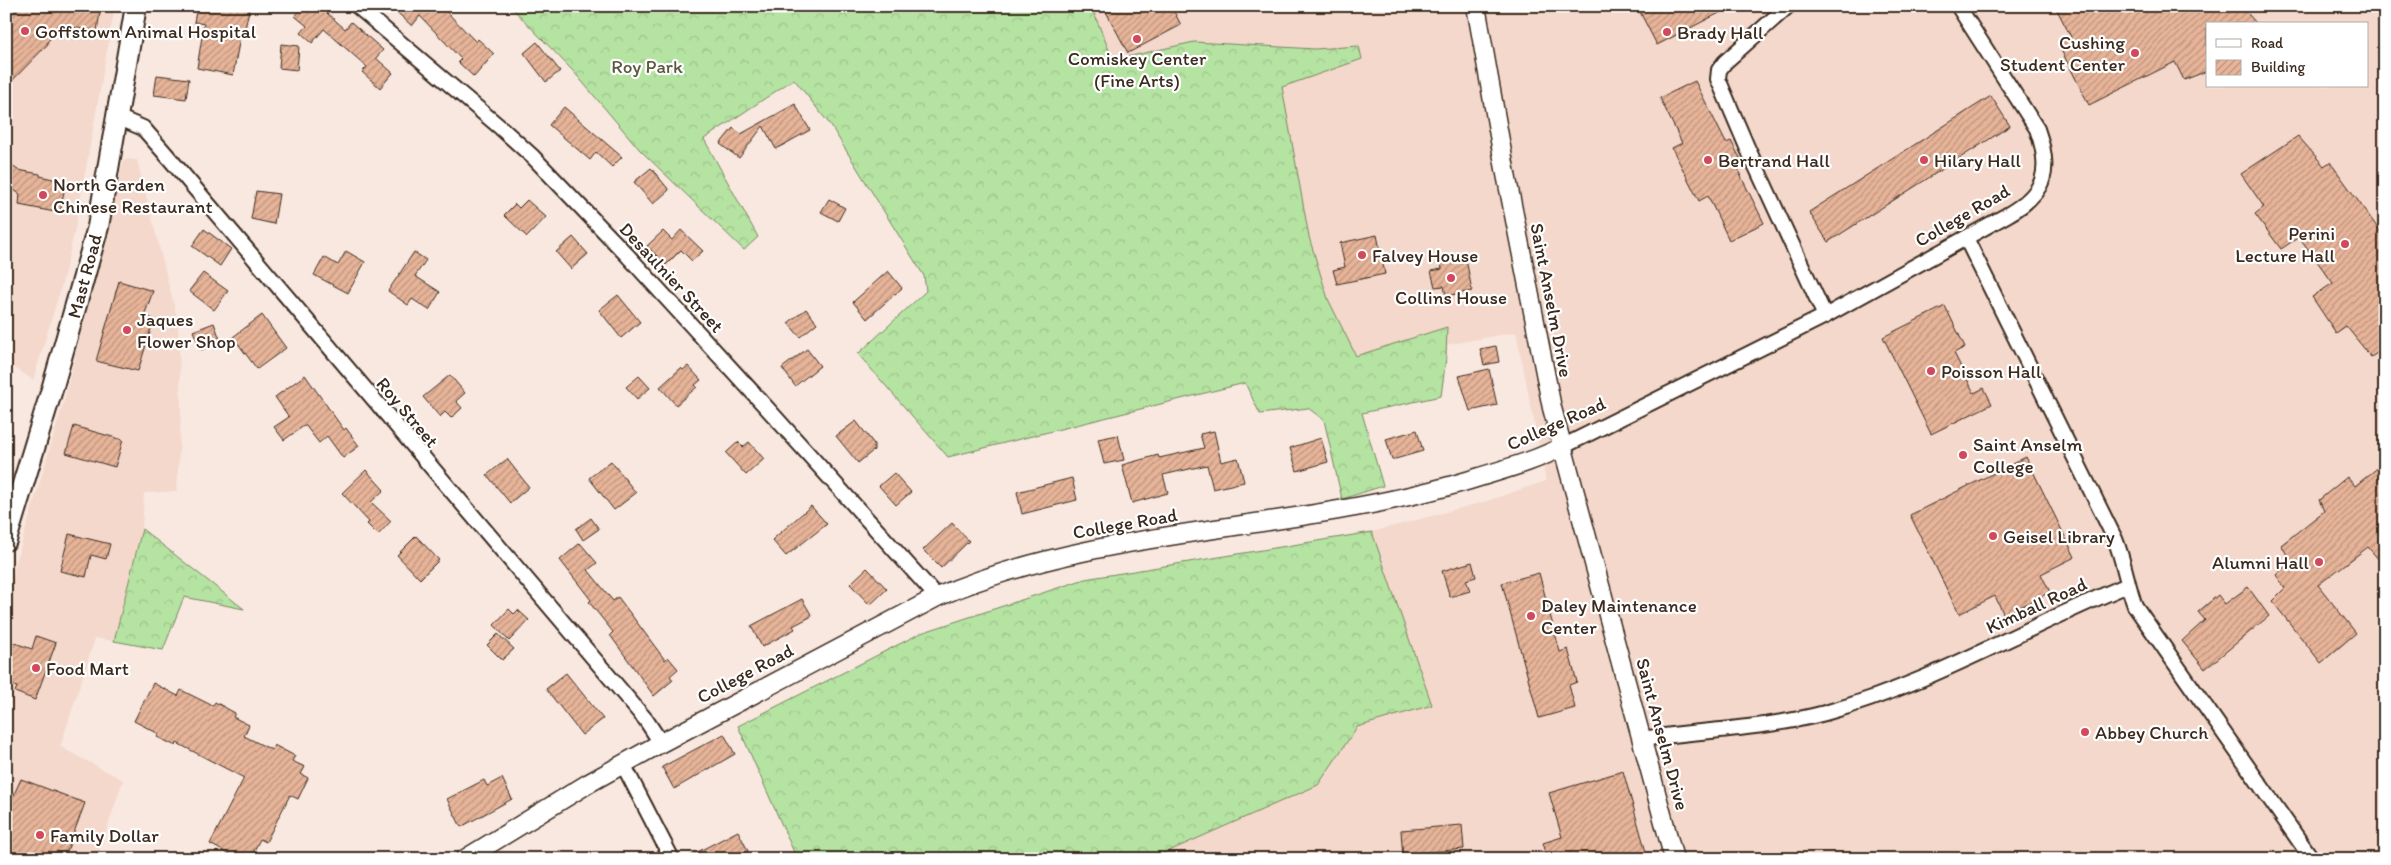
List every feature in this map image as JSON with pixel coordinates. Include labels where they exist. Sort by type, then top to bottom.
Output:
[{"type":"main road","name":"Mast Road","points":[[6,540],[98,227],[134,8]]},
{"type":"street","name":"Desaulnier Street","points":[[357,6],[502,128],[533,157],[627,254],[937,597]]},
{"type":"street","name":"Saint Anselm Drive","points":[[1476,6],[1505,169],[1552,408],[1674,859]]},
{"type":"street","points":[[1788,6],[1725,62],[1719,70],[1718,79],[1747,147],[1825,316]]},
{"type":"street","name":"College Road","points":[[465,859],[661,743],[937,597],[1000,572],[1071,554],[1148,540],[1355,508],[1418,495],[1541,458],[1825,316],[2024,205],[2037,194],[2044,179],[2046,164],[2044,149],[2037,129],[1958,6]]},
{"type":"street","name":"Roy Street","points":[[117,117],[143,128],[164,152],[646,720],[661,743]]},
{"type":"street","points":[[1966,238],[2115,539],[2126,569],[2128,585],[2135,606],[2196,690],[2312,859]]},
{"type":"street","name":"Kimball Road","points":[[1642,739],[1771,725],[1838,709],[1927,676],[2128,585]]},
{"type":"street","points":[[624,764],[672,859]]},
{"type":"shaded area","points":[[6,6],[115,6],[75,229],[62,284],[33,380],[6,362]]},
{"type":"shaded area","name":"Saint Anselm College","points":[[1065,6],[2385,6],[2385,859],[1113,859],[1062,608],[1372,532],[1487,501],[1546,481],[1516,332],[1254,380]]},
{"type":"shaded area","points":[[124,159],[137,160],[178,321],[181,410],[177,491],[144,493],[142,529],[114,641],[95,638],[60,747],[123,780],[99,853],[113,859],[6,859],[6,596],[64,401]]},
{"type":"green space","name":"Roy Park","points":[[510,6],[1091,6],[1113,60],[1194,42],[1315,49],[1359,46],[1362,59],[1282,87],[1309,237],[1328,299],[1356,356],[1447,327],[1446,358],[1441,396],[1362,413],[1383,486],[1342,499],[1324,420],[1308,408],[1260,414],[1245,383],[948,457],[858,354],[926,291],[924,276],[831,126],[794,79],[704,139],[758,237],[744,250],[640,150],[574,72]]},
{"type":"green space","points":[[142,529],[244,609],[184,597],[163,650],[114,641]]},
{"type":"green space","points":[[1372,532],[1432,705],[1357,727],[1318,785],[1160,855],[1159,859],[797,859],[738,726],[921,633],[1085,579]]},
{"type":"building","name":"Goffstown Animal Hospital","points":[[21,6],[101,6],[97,31],[63,26],[6,87],[6,20]]},
{"type":"building","points":[[197,6],[250,6],[244,33],[241,32],[233,75],[197,68],[204,24],[194,22]]},
{"type":"building","points":[[299,6],[319,6],[345,29],[351,22],[383,50],[376,58],[393,73],[380,88],[362,72],[367,67],[324,29],[312,43],[301,33],[307,26],[295,16],[302,9]]},
{"type":"building","points":[[390,6],[441,6],[476,42],[478,39],[494,54],[474,77],[458,62],[461,59],[420,16],[412,26]]},
{"type":"building","name":"Comiskey Center (Fine Arts)","points":[[1103,6],[1171,6],[1181,25],[1128,53]]},
{"type":"building","name":"Brady Hall","points":[[1650,6],[1733,6],[1657,45],[1640,12]]},
{"type":"building","name":"Cushing Student Center","points":[[2055,6],[2241,6],[2255,22],[2206,22],[2206,71],[2184,80],[2175,62],[2089,105],[2058,44],[2071,37]]},
{"type":"building","points":[[537,42],[560,71],[546,82],[524,53]]},
{"type":"building","points":[[281,44],[299,46],[297,70],[279,68]]},
{"type":"building","points":[[157,75],[189,79],[186,99],[154,95]]},
{"type":"building","name":"Bertrand Hall","points":[[1695,81],[1726,143],[1731,141],[1740,158],[1734,162],[1764,223],[1729,240],[1708,196],[1699,201],[1672,148],[1682,143],[1660,98]]},
{"type":"building","name":"Hilary Hall","points":[[1991,96],[2010,126],[1828,242],[1809,212]]},
{"type":"building","points":[[795,104],[810,130],[776,149],[763,126],[739,158],[720,144],[733,128],[741,134]]},
{"type":"building","points":[[564,107],[622,157],[612,167],[596,152],[590,160],[549,125]]},
{"type":"building","name":"Perini Lecture Hall","points":[[2298,136],[2324,166],[2330,162],[2385,238],[2385,348],[2371,357],[2346,326],[2336,333],[2312,297],[2333,283],[2299,237],[2281,249],[2255,214],[2264,207],[2241,174]]},
{"type":"building","points":[[6,162],[18,170],[40,174],[40,176],[57,180],[56,184],[65,186],[60,213],[19,205],[20,194],[6,185]]},
{"type":"building","points":[[651,168],[669,190],[653,204],[634,182]]},
{"type":"building","points":[[256,191],[279,194],[274,224],[251,219]]},
{"type":"building","points":[[829,199],[845,208],[838,221],[821,212]]},
{"type":"building","points":[[527,200],[546,217],[527,237],[504,215],[515,204],[519,208]]},
{"type":"building","points":[[204,229],[231,249],[220,266],[192,246]]},
{"type":"building","points":[[681,230],[703,251],[692,261],[681,250],[666,265],[647,246],[663,231],[672,240]]},
{"type":"building","name":"Falvey House","points":[[1377,235],[1385,274],[1337,284],[1333,270],[1345,267],[1340,243]]},
{"type":"building","points":[[573,237],[588,254],[571,269],[556,252]]},
{"type":"building","points":[[346,251],[365,262],[348,293],[314,275],[324,257],[338,265]]},
{"type":"building","points":[[414,252],[426,260],[415,276],[440,292],[429,310],[412,299],[408,305],[388,291]]},
{"type":"building","name":"Collins House","points":[[1465,253],[1472,291],[1446,296],[1444,286],[1435,287],[1431,271],[1442,269],[1440,258]]},
{"type":"building","points":[[888,271],[902,288],[867,319],[853,302]]},
{"type":"building","points":[[203,273],[228,291],[214,310],[189,291]]},
{"type":"building","points":[[119,281],[153,291],[144,316],[154,319],[138,371],[96,361]]},
{"type":"building","points":[[618,295],[640,322],[621,338],[599,310]]},
{"type":"building","name":"Poisson Hall","points":[[1945,306],[1965,347],[1954,353],[1974,393],[1984,388],[1992,404],[1931,434],[1883,337]]},
{"type":"building","points":[[806,309],[817,323],[800,337],[788,323]]},
{"type":"building","points":[[262,315],[286,348],[257,369],[233,337]]},
{"type":"building","points":[[214,323],[221,342],[201,350],[193,331]]},
{"type":"building","points":[[1496,346],[1499,362],[1484,365],[1480,349]]},
{"type":"building","points":[[807,349],[820,366],[795,386],[782,368]]},
{"type":"building","points":[[688,366],[701,380],[695,385],[697,387],[676,405],[660,387],[681,368],[683,370]]},
{"type":"building","points":[[1489,369],[1497,405],[1470,411],[1459,376]]},
{"type":"building","points":[[305,375],[344,430],[346,428],[359,446],[343,458],[327,436],[319,443],[305,425],[284,440],[274,427],[289,417],[275,397]]},
{"type":"building","points":[[450,375],[465,393],[456,401],[462,408],[451,418],[445,412],[440,417],[423,397]]},
{"type":"building","points":[[639,376],[650,388],[637,399],[626,387]]},
{"type":"building","points":[[856,421],[874,444],[874,450],[858,463],[836,436]]},
{"type":"building","points":[[74,426],[123,440],[115,467],[66,453]]},
{"type":"building","points":[[1417,430],[1423,451],[1392,460],[1386,439]]},
{"type":"building","points":[[1214,431],[1221,462],[1238,458],[1244,482],[1213,489],[1207,465],[1163,475],[1168,493],[1132,503],[1122,465],[1158,455],[1159,458],[1204,448],[1200,434]]},
{"type":"building","points":[[1118,435],[1124,460],[1104,464],[1098,439]]},
{"type":"building","points":[[1321,438],[1328,462],[1297,471],[1290,448]]},
{"type":"building","points":[[738,442],[743,447],[749,442],[764,459],[746,475],[726,453]]},
{"type":"building","name":"Geisel Library","points":[[2026,457],[2075,557],[2041,574],[2050,592],[2004,615],[1995,596],[1959,614],[1910,515]]},
{"type":"building","points":[[507,459],[529,487],[510,503],[487,475]]},
{"type":"building","points":[[611,461],[636,493],[614,510],[589,478]]},
{"type":"building","name":"Alumni Hall","points":[[2385,462],[2385,567],[2368,547],[2318,585],[2356,633],[2321,663],[2272,601],[2285,588],[2276,575],[2291,561],[2281,545],[2324,511],[2319,500],[2347,477],[2355,486]]},
{"type":"building","points":[[366,470],[384,490],[371,502],[391,521],[378,535],[367,524],[369,522],[342,493]]},
{"type":"building","points":[[894,473],[911,492],[896,505],[879,486]]},
{"type":"building","points":[[1072,478],[1077,500],[1022,514],[1017,492]]},
{"type":"building","points":[[811,506],[827,524],[786,556],[772,540]]},
{"type":"building","points":[[591,518],[599,529],[583,540],[576,529]]},
{"type":"building","points":[[952,523],[969,541],[941,568],[923,550]]},
{"type":"building","points":[[69,534],[110,544],[106,559],[91,555],[86,577],[60,571]]},
{"type":"building","points":[[416,536],[439,560],[420,579],[397,555]]},
{"type":"building","points":[[580,543],[597,563],[588,570],[613,601],[618,597],[665,660],[668,657],[678,669],[670,676],[673,680],[654,696],[610,635],[613,632],[589,602],[591,600],[560,560]]},
{"type":"building","points":[[1472,562],[1476,577],[1466,580],[1470,591],[1450,597],[1442,571]]},
{"type":"building","points":[[867,568],[887,589],[870,605],[850,584]]},
{"type":"building","name":"Daley Maintenance Center","points":[[1539,573],[1560,652],[1568,649],[1577,682],[1569,685],[1575,708],[1539,718],[1502,583]]},
{"type":"building","points":[[2248,587],[2269,616],[2205,669],[2182,641],[2205,620],[2198,612],[2218,595],[2225,604]]},
{"type":"building","points":[[802,599],[812,616],[793,626],[795,629],[762,647],[751,626]]},
{"type":"building","points":[[509,609],[514,614],[518,610],[529,620],[509,641],[494,625]]},
{"type":"building","points":[[498,634],[514,649],[502,660],[487,645]]},
{"type":"building","points":[[36,636],[56,643],[35,700],[15,692],[17,687],[6,683],[6,640],[32,649]]},
{"type":"building","points":[[566,673],[603,719],[582,735],[546,689]]},
{"type":"building","points":[[153,683],[178,696],[181,690],[213,706],[215,702],[235,713],[233,717],[249,725],[244,736],[272,750],[274,745],[295,756],[292,761],[305,767],[301,774],[308,778],[298,799],[290,795],[266,842],[260,839],[250,859],[238,859],[210,844],[244,778],[177,743],[176,746],[157,737],[159,734],[134,721]]},
{"type":"building","points":[[724,734],[735,754],[674,789],[662,767]]},
{"type":"building","points":[[1623,771],[1648,859],[1548,859],[1543,843],[1562,837],[1549,793]]},
{"type":"building","points":[[502,778],[512,799],[461,827],[447,799],[484,780],[487,786]]},
{"type":"building","name":"Family Dollar","points":[[21,779],[85,803],[64,859],[6,859],[6,812]]},
{"type":"building","points":[[1462,825],[1464,849],[1417,853],[1417,859],[1403,859],[1401,830]]},
{"type":"building","points":[[738,831],[748,851],[732,859],[684,859]]},
{"type":"place","name":"Goffstown Animal Hospital","points":[[25,31]]},
{"type":"place","name":"Brady Hall","points":[[1667,32]]},
{"type":"place","name":"Comiskey Center (Fine Arts)","points":[[1137,39]]},
{"type":"place","name":"Cushing Student Center","points":[[2135,53]]},
{"type":"place","name":"Bertrand Hall","points":[[1708,160]]},
{"type":"place","name":"Hilary Hall","points":[[1924,160]]},
{"type":"place","name":"North Garden Chinese Restaurant","points":[[43,195]]},
{"type":"place","name":"Perini Lecture Hall","points":[[2345,244]]},
{"type":"place","name":"Falvey House","points":[[1362,255]]},
{"type":"place","name":"Collins House","points":[[1451,278]]},
{"type":"place","name":"Jaques Flower Shop","points":[[127,330]]},
{"type":"place","name":"Poisson Hall","points":[[1931,371]]},
{"type":"place","name":"Saint Anselm College","points":[[1963,455]]},
{"type":"place","name":"Geisel Library","points":[[1993,536]]},
{"type":"place","name":"Alumni Hall","points":[[2319,562]]},
{"type":"place","name":"Daley Maintenance Center","points":[[1531,616]]},
{"type":"place","name":"Food Mart","points":[[36,668]]},
{"type":"place","name":"Abbey Church","points":[[2085,732]]},
{"type":"place","name":"Family Dollar","points":[[40,835]]}]
